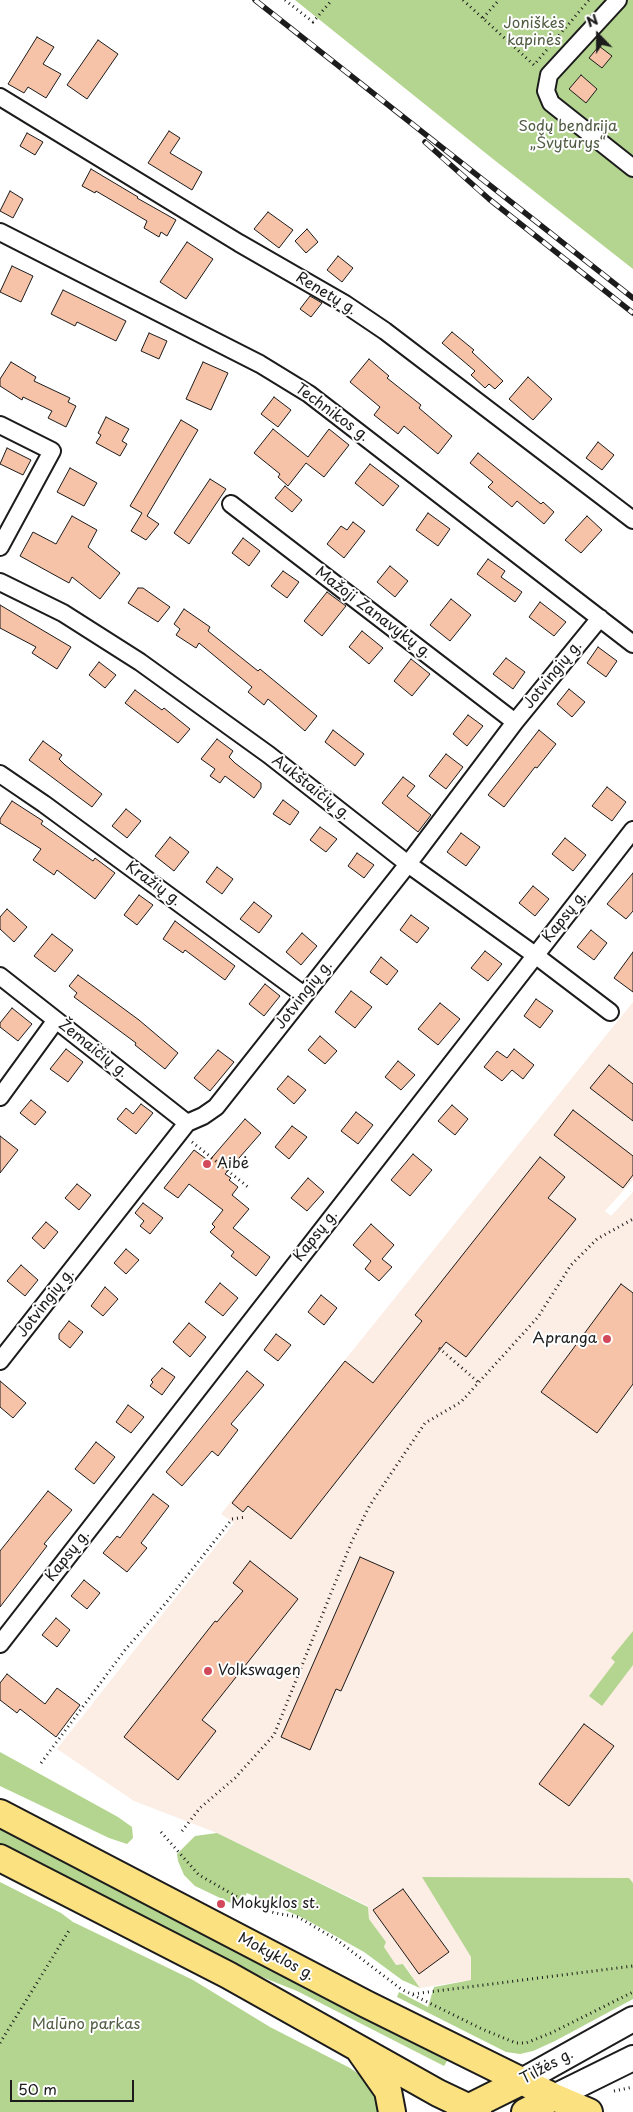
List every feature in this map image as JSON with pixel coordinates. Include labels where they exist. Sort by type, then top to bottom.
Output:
[{"type":"main road","name":"Mokyklos g.","points":[[0,1813],[366,2004],[554,2097],[589,2112]]},
{"type":"main road","points":[[0,1858],[228,1976],[357,2046],[469,2110]]},
{"type":"main road","name":"Tilžės g.","points":[[469,2110],[633,2019]]},
{"type":"main road","points":[[357,2046],[388,2091],[392,2112]]},
{"type":"main road","name":"Tilžės g.","points":[[525,2112],[633,2058]]},
{"type":"street","points":[[618,0],[550,75],[546,91],[551,104],[633,168]]},
{"type":"street","name":"Renetų g.","points":[[0,97],[239,243],[345,304],[385,332],[633,520]]},
{"type":"street","name":"Technikos g.","points":[[0,232],[260,364],[309,394],[633,644]]},
{"type":"street","points":[[0,425],[52,450],[0,547]]},
{"type":"street","name":"Mažoji Zanavykų g.","points":[[231,504],[515,722]]},
{"type":"street","name":"Aukštaičių g.","points":[[0,582],[63,613],[140,662],[269,755],[408,864],[535,955],[610,1012]]},
{"type":"street","name":"Jotvingių g.","points":[[0,1361],[183,1127],[216,1107],[408,864],[515,722],[600,618]]},
{"type":"street","name":"Kražių g.","points":[[0,774],[44,804],[304,995]]},
{"type":"street","name":"Kapsų g.","points":[[0,1644],[633,830]]},
{"type":"street","name":"Žemaičių g.","points":[[0,976],[56,1020],[183,1127]]},
{"type":"street","points":[[0,1097],[56,1020]]},
{"type":"path","points":[[285,0],[313,22],[332,0]]},
{"type":"path","points":[[463,0],[534,65],[589,0]]},
{"type":"path","points":[[483,18],[499,0]]},
{"type":"path","points":[[183,1127],[248,1186]]},
{"type":"path","points":[[182,1831],[200,1808],[235,1778],[274,1735],[352,1542],[370,1505],[425,1423],[461,1402],[538,1318],[572,1264],[596,1239],[633,1219]]},
{"type":"path","points":[[439,1348],[478,1382]]},
{"type":"path","points":[[41,1763],[125,1650],[232,1519],[246,1518]]},
{"type":"path","points":[[160,1832],[199,1875],[253,1906],[275,1913],[298,1917],[337,1940],[401,1988],[482,2029],[516,2043],[526,2043],[551,2033],[633,1992]]},
{"type":"path","points":[[0,2043],[70,1929]]},
{"type":"path","points":[[412,1994],[633,1966]]},
{"type":"shaded area","points":[[633,1002],[633,1180],[605,1211],[611,1216],[633,1192],[633,1883],[628,1878],[423,1877],[471,1957],[471,1980],[420,1988],[404,1964],[396,1965],[384,1947],[386,1942],[369,1919],[368,1906],[217,1833],[134,1801],[57,1749],[234,1523],[221,1514]]},
{"type":"green space","name":"Sodų bendrija „Švyturys“","points":[[295,0],[633,0],[633,269],[493,159]]},
{"type":"green space","points":[[633,1631],[633,1665],[602,1706],[589,1696],[615,1662],[611,1658]]},
{"type":"green space","points":[[0,1752],[118,1817],[132,1827],[133,1838],[127,1844],[109,1838],[0,1786]]},
{"type":"green space","points":[[0,1826],[450,2056],[444,2066],[297,1991],[232,1965],[0,1845]]},
{"type":"green space","points":[[217,1833],[368,1907],[369,1919],[386,1942],[384,1947],[396,1965],[403,1964],[420,1988],[402,1980],[364,1952],[305,1919],[247,1893],[239,1907],[195,1886],[184,1875],[177,1854],[195,1836]]},
{"type":"green space","points":[[422,1877],[629,1878],[633,1883],[633,1999],[555,2041],[533,2051],[520,2054],[506,2052],[397,1997],[399,1992],[428,2007],[434,1987],[471,1980],[471,1957]]},
{"type":"green space","name":"Malūno parkas","points":[[0,1882],[61,1913],[73,1922],[193,1980],[270,2027],[350,2068],[368,2080],[384,2112],[0,2112]]},
{"type":"building","points":[[37,37],[54,47],[43,64],[61,74],[46,98],[28,87],[24,93],[8,84]]},
{"type":"building","points":[[98,40],[118,54],[87,99],[67,85]]},
{"type":"building","points":[[599,46],[612,56],[602,68],[589,58]]},
{"type":"building","points":[[581,75],[597,89],[586,103],[569,89]]},
{"type":"building","points":[[169,131],[180,138],[170,153],[202,172],[192,190],[148,163]]},
{"type":"building","points":[[27,133],[43,142],[35,155],[20,146]]},
{"type":"building","points":[[91,169],[176,220],[167,236],[161,232],[159,237],[144,228],[147,221],[96,191],[95,193],[82,186]]},
{"type":"building","points":[[10,191],[23,199],[13,218],[0,211]]},
{"type":"building","points":[[268,212],[293,230],[279,248],[254,229]]},
{"type":"building","points":[[307,229],[318,242],[306,253],[295,241]]},
{"type":"building","points":[[187,242],[213,259],[186,299],[160,282]]},
{"type":"building","points":[[338,256],[353,268],[342,282],[327,270]]},
{"type":"building","points":[[12,266],[33,276],[21,302],[0,292]]},
{"type":"building","points":[[63,290],[126,321],[116,341],[77,322],[75,326],[51,314]]},
{"type":"building","points":[[310,296],[322,303],[311,317],[300,309]]},
{"type":"building","points":[[452,332],[474,350],[472,352],[503,381],[495,389],[489,384],[485,388],[471,375],[475,371],[442,343]]},
{"type":"building","points":[[149,333],[167,341],[159,359],[141,351]]},
{"type":"building","points":[[369,359],[389,376],[387,378],[421,405],[419,408],[452,436],[438,454],[404,426],[398,434],[374,415],[380,407],[350,382]]},
{"type":"building","points":[[11,362],[36,377],[34,381],[70,398],[68,402],[76,406],[66,427],[48,418],[52,411],[23,397],[22,400],[0,386],[0,379]]},
{"type":"building","points":[[203,362],[228,373],[211,410],[186,399]]},
{"type":"building","points":[[528,377],[552,399],[533,420],[509,399]]},
{"type":"building","points":[[274,397],[291,410],[278,427],[261,414]]},
{"type":"building","points":[[106,417],[129,429],[122,441],[127,444],[120,456],[96,443],[101,435],[98,433]]},
{"type":"building","points":[[181,420],[198,430],[147,516],[159,524],[146,540],[131,531],[142,513],[130,506]]},
{"type":"building","points":[[273,429],[308,457],[329,429],[349,445],[324,477],[306,463],[288,486],[278,477],[280,474],[254,453]]},
{"type":"building","points":[[598,442],[614,455],[602,470],[586,458]]},
{"type":"building","points":[[7,448],[31,460],[23,475],[0,464]]},
{"type":"building","points":[[478,453],[541,504],[543,502],[554,512],[544,524],[517,501],[512,507],[488,487],[493,482],[470,463]]},
{"type":"building","points":[[370,464],[399,486],[383,506],[355,483]]},
{"type":"building","points":[[70,468],[97,483],[84,506],[57,492]]},
{"type":"building","points":[[210,479],[226,489],[189,544],[174,533]]},
{"type":"building","points":[[285,486],[302,500],[292,512],[275,498]]},
{"type":"building","points":[[428,513],[450,529],[438,546],[416,530]]},
{"type":"building","points":[[72,516],[97,530],[88,547],[120,573],[100,599],[72,577],[69,583],[20,556],[33,532],[56,544]]},
{"type":"building","points":[[587,516],[602,530],[581,553],[565,540]]},
{"type":"building","points":[[353,522],[365,531],[344,558],[327,544],[341,526],[347,530]]},
{"type":"building","points":[[243,538],[260,551],[249,566],[232,553]]},
{"type":"building","points":[[488,559],[505,571],[501,577],[522,592],[515,602],[477,574]]},
{"type":"building","points":[[390,566],[408,581],[395,597],[377,582]]},
{"type":"building","points":[[283,571],[299,582],[287,598],[271,586]]},
{"type":"building","points":[[138,588],[143,588],[170,607],[158,622],[128,603]]},
{"type":"building","points":[[327,592],[346,606],[322,636],[304,621]]},
{"type":"building","points":[[451,599],[471,615],[450,641],[430,625]]},
{"type":"building","points":[[540,602],[566,622],[554,636],[529,617]]},
{"type":"building","points":[[0,605],[71,647],[57,669],[32,653],[36,647],[0,628]]},
{"type":"building","points":[[184,609],[210,627],[208,631],[258,671],[260,669],[317,716],[305,731],[268,699],[264,705],[248,692],[252,687],[199,643],[196,648],[176,635],[180,629],[174,624]]},
{"type":"building","points":[[362,631],[383,648],[369,664],[349,647]]},
{"type":"building","points":[[598,647],[617,661],[606,677],[587,663]]},
{"type":"building","points":[[506,658],[525,672],[513,689],[493,674]]},
{"type":"building","points":[[411,659],[430,674],[412,696],[394,681]]},
{"type":"building","points":[[99,662],[116,675],[105,688],[89,675]]},
{"type":"building","points":[[569,689],[585,702],[572,717],[557,704]]},
{"type":"building","points":[[135,690],[162,710],[164,708],[190,729],[178,743],[125,703]]},
{"type":"building","points":[[468,715],[483,726],[467,746],[453,734]]},
{"type":"building","points":[[333,730],[364,754],[355,766],[325,742]]},
{"type":"building","points":[[539,730],[556,744],[537,768],[535,767],[504,807],[488,795]]},
{"type":"building","points":[[217,739],[233,751],[229,757],[235,763],[261,783],[261,788],[254,798],[225,776],[220,783],[210,776],[215,769],[201,759]]},
{"type":"building","points":[[43,741],[62,755],[59,759],[65,765],[102,794],[92,807],[29,760]]},
{"type":"building","points":[[446,754],[463,767],[446,789],[429,776]]},
{"type":"building","points":[[403,777],[415,786],[407,796],[431,815],[418,832],[382,803]]},
{"type":"building","points":[[607,787],[626,802],[612,821],[592,806]]},
{"type":"building","points":[[283,800],[299,812],[290,825],[273,814]]},
{"type":"building","points":[[12,801],[43,821],[41,824],[93,861],[95,858],[115,873],[95,899],[57,870],[54,875],[33,860],[41,849],[0,823],[0,819]]},
{"type":"building","points":[[126,809],[141,821],[127,838],[112,826]]},
{"type":"building","points":[[320,827],[337,839],[326,852],[310,840]]},
{"type":"building","points":[[461,833],[480,847],[466,866],[447,852]]},
{"type":"building","points":[[170,837],[189,852],[174,871],[155,856]]},
{"type":"building","points":[[565,838],[586,855],[573,871],[552,854]]},
{"type":"building","points":[[357,853],[374,865],[364,878],[348,866]]},
{"type":"building","points":[[217,867],[233,879],[222,894],[206,882]]},
{"type":"building","points":[[633,873],[633,911],[626,919],[607,904]]},
{"type":"building","points":[[533,886],[549,899],[535,916],[519,903]]},
{"type":"building","points":[[139,895],[153,905],[137,925],[124,915]]},
{"type":"building","points":[[254,902],[272,916],[259,933],[240,919]]},
{"type":"building","points":[[7,909],[27,927],[14,942],[0,929],[0,917]]},
{"type":"building","points":[[411,915],[429,928],[417,943],[400,930]]},
{"type":"building","points":[[175,921],[235,966],[225,980],[185,950],[183,953],[163,939]]},
{"type":"building","points":[[591,930],[607,943],[594,960],[577,947]]},
{"type":"building","points":[[302,933],[317,946],[301,965],[286,952]]},
{"type":"building","points":[[52,934],[73,950],[55,972],[34,956]]},
{"type":"building","points":[[485,951],[502,964],[488,981],[471,968]]},
{"type":"building","points":[[633,952],[633,992],[614,978]]},
{"type":"building","points":[[381,957],[398,971],[387,985],[370,972]]},
{"type":"building","points":[[78,975],[139,1020],[178,1053],[165,1069],[135,1045],[136,1043],[74,997],[77,993],[69,986]]},
{"type":"building","points":[[265,984],[280,996],[264,1016],[249,1004]]},
{"type":"building","points":[[351,991],[372,1007],[355,1028],[335,1012]]},
{"type":"building","points":[[536,999],[553,1011],[540,1028],[524,1016]]},
{"type":"building","points":[[440,1003],[460,1019],[438,1045],[418,1029]]},
{"type":"building","points":[[12,1008],[32,1024],[18,1041],[0,1027],[0,1023]]},
{"type":"building","points":[[320,1036],[337,1051],[325,1064],[308,1050]]},
{"type":"building","points":[[66,1049],[83,1062],[68,1082],[50,1069]]},
{"type":"building","points":[[514,1049],[534,1065],[523,1079],[512,1070],[502,1081],[484,1067],[497,1051],[507,1058]]},
{"type":"building","points":[[218,1050],[234,1062],[210,1091],[194,1078]]},
{"type":"building","points":[[398,1061],[415,1075],[401,1090],[385,1077]]},
{"type":"building","points":[[609,1065],[633,1084],[633,1121],[590,1088]]},
{"type":"building","points":[[288,1076],[306,1090],[294,1104],[277,1089]]},
{"type":"building","points":[[31,1100],[46,1112],[35,1125],[20,1113]]},
{"type":"building","points":[[141,1104],[153,1113],[136,1134],[117,1119],[126,1108],[133,1114]]},
{"type":"building","points":[[452,1105],[468,1119],[455,1135],[438,1121]]},
{"type":"building","points":[[573,1110],[633,1156],[633,1175],[623,1188],[554,1135]]},
{"type":"building","points":[[356,1112],[373,1125],[358,1144],[341,1131]]},
{"type":"building","points":[[245,1119],[261,1133],[225,1174],[238,1187],[232,1195],[249,1209],[233,1228],[270,1257],[256,1276],[231,1256],[234,1252],[210,1232],[215,1227],[212,1224],[223,1210],[189,1184],[178,1198],[164,1188],[194,1150],[209,1161]]},
{"type":"building","points":[[292,1126],[307,1137],[289,1159],[275,1147]]},
{"type":"building","points":[[0,1136],[18,1150],[0,1173]]},
{"type":"building","points":[[413,1154],[432,1170],[410,1196],[391,1180]]},
{"type":"building","points":[[540,1157],[565,1177],[548,1198],[576,1219],[466,1357],[446,1342],[291,1539],[248,1506],[243,1512],[232,1503],[345,1361],[373,1383],[422,1321],[415,1315]]},
{"type":"building","points":[[308,1178],[324,1192],[307,1211],[291,1198]]},
{"type":"building","points":[[77,1184],[91,1195],[79,1210],[65,1198]]},
{"type":"building","points":[[143,1203],[163,1218],[150,1234],[140,1226],[144,1221],[135,1213]]},
{"type":"building","points":[[46,1222],[58,1232],[44,1249],[32,1238]]},
{"type":"building","points":[[371,1224],[394,1245],[382,1259],[392,1267],[379,1281],[365,1269],[371,1261],[353,1245]]},
{"type":"building","points":[[126,1249],[139,1260],[126,1274],[114,1263]]},
{"type":"building","points":[[21,1265],[38,1280],[25,1296],[7,1281]]},
{"type":"building","points":[[220,1283],[238,1298],[223,1316],[205,1302]]},
{"type":"building","name":"Apranga","points":[[621,1284],[633,1293],[633,1384],[597,1433],[541,1392]]},
{"type":"building","points":[[105,1287],[118,1299],[103,1316],[91,1306]]},
{"type":"building","points":[[321,1295],[337,1308],[324,1325],[308,1312]]},
{"type":"building","points":[[69,1321],[83,1332],[70,1348],[59,1339],[59,1334]]},
{"type":"building","points":[[189,1323],[206,1337],[190,1357],[173,1342]]},
{"type":"building","points":[[276,1334],[291,1345],[278,1361],[264,1350]]},
{"type":"building","points":[[162,1368],[175,1377],[162,1395],[150,1386],[153,1382],[151,1380]]},
{"type":"building","points":[[247,1371],[264,1385],[231,1424],[238,1430],[218,1456],[212,1451],[182,1486],[166,1472]]},
{"type":"building","points":[[0,1381],[26,1403],[13,1418],[0,1407]]},
{"type":"building","points":[[128,1405],[144,1417],[131,1433],[116,1422]]},
{"type":"building","points":[[96,1442],[115,1457],[94,1484],[75,1469]]},
{"type":"building","points":[[48,1491],[72,1510],[44,1544],[47,1546],[0,1607],[0,1551]]},
{"type":"building","points":[[153,1494],[169,1506],[141,1543],[147,1548],[127,1572],[103,1553],[117,1536],[120,1538]]},
{"type":"building","points":[[360,1557],[394,1572],[341,1691],[336,1689],[310,1750],[281,1737]]},
{"type":"building","name":"Volkswagen","points":[[250,1561],[298,1599],[202,1720],[216,1731],[178,1780],[124,1737],[215,1621],[217,1622],[243,1591],[233,1583]]},
{"type":"building","points":[[84,1580],[100,1593],[87,1609],[71,1596]]},
{"type":"building","points":[[56,1618],[70,1630],[57,1647],[42,1635]]},
{"type":"building","points":[[7,1674],[45,1704],[57,1688],[80,1705],[56,1737],[20,1709],[17,1713],[0,1700],[0,1683]]},
{"type":"building","points":[[584,1724],[614,1746],[569,1806],[539,1784]]},
{"type":"building","points":[[403,1889],[449,1952],[419,1974],[373,1910]]},
{"type":"railway","points":[[255,0],[633,298]]},
{"type":"railway","points":[[425,142],[489,199],[633,313]]},
{"type":"place","name":"Aibė","points":[[207,1164]]},
{"type":"place","name":"Apranga","points":[[607,1339]]},
{"type":"place","name":"Volkswagen","points":[[208,1671]]},
{"type":"place","name":"Mokyklos st.","points":[[221,1904]]},
{"type":"park label","name":"Joniškės kapinės","points":[[534,32]]}]
